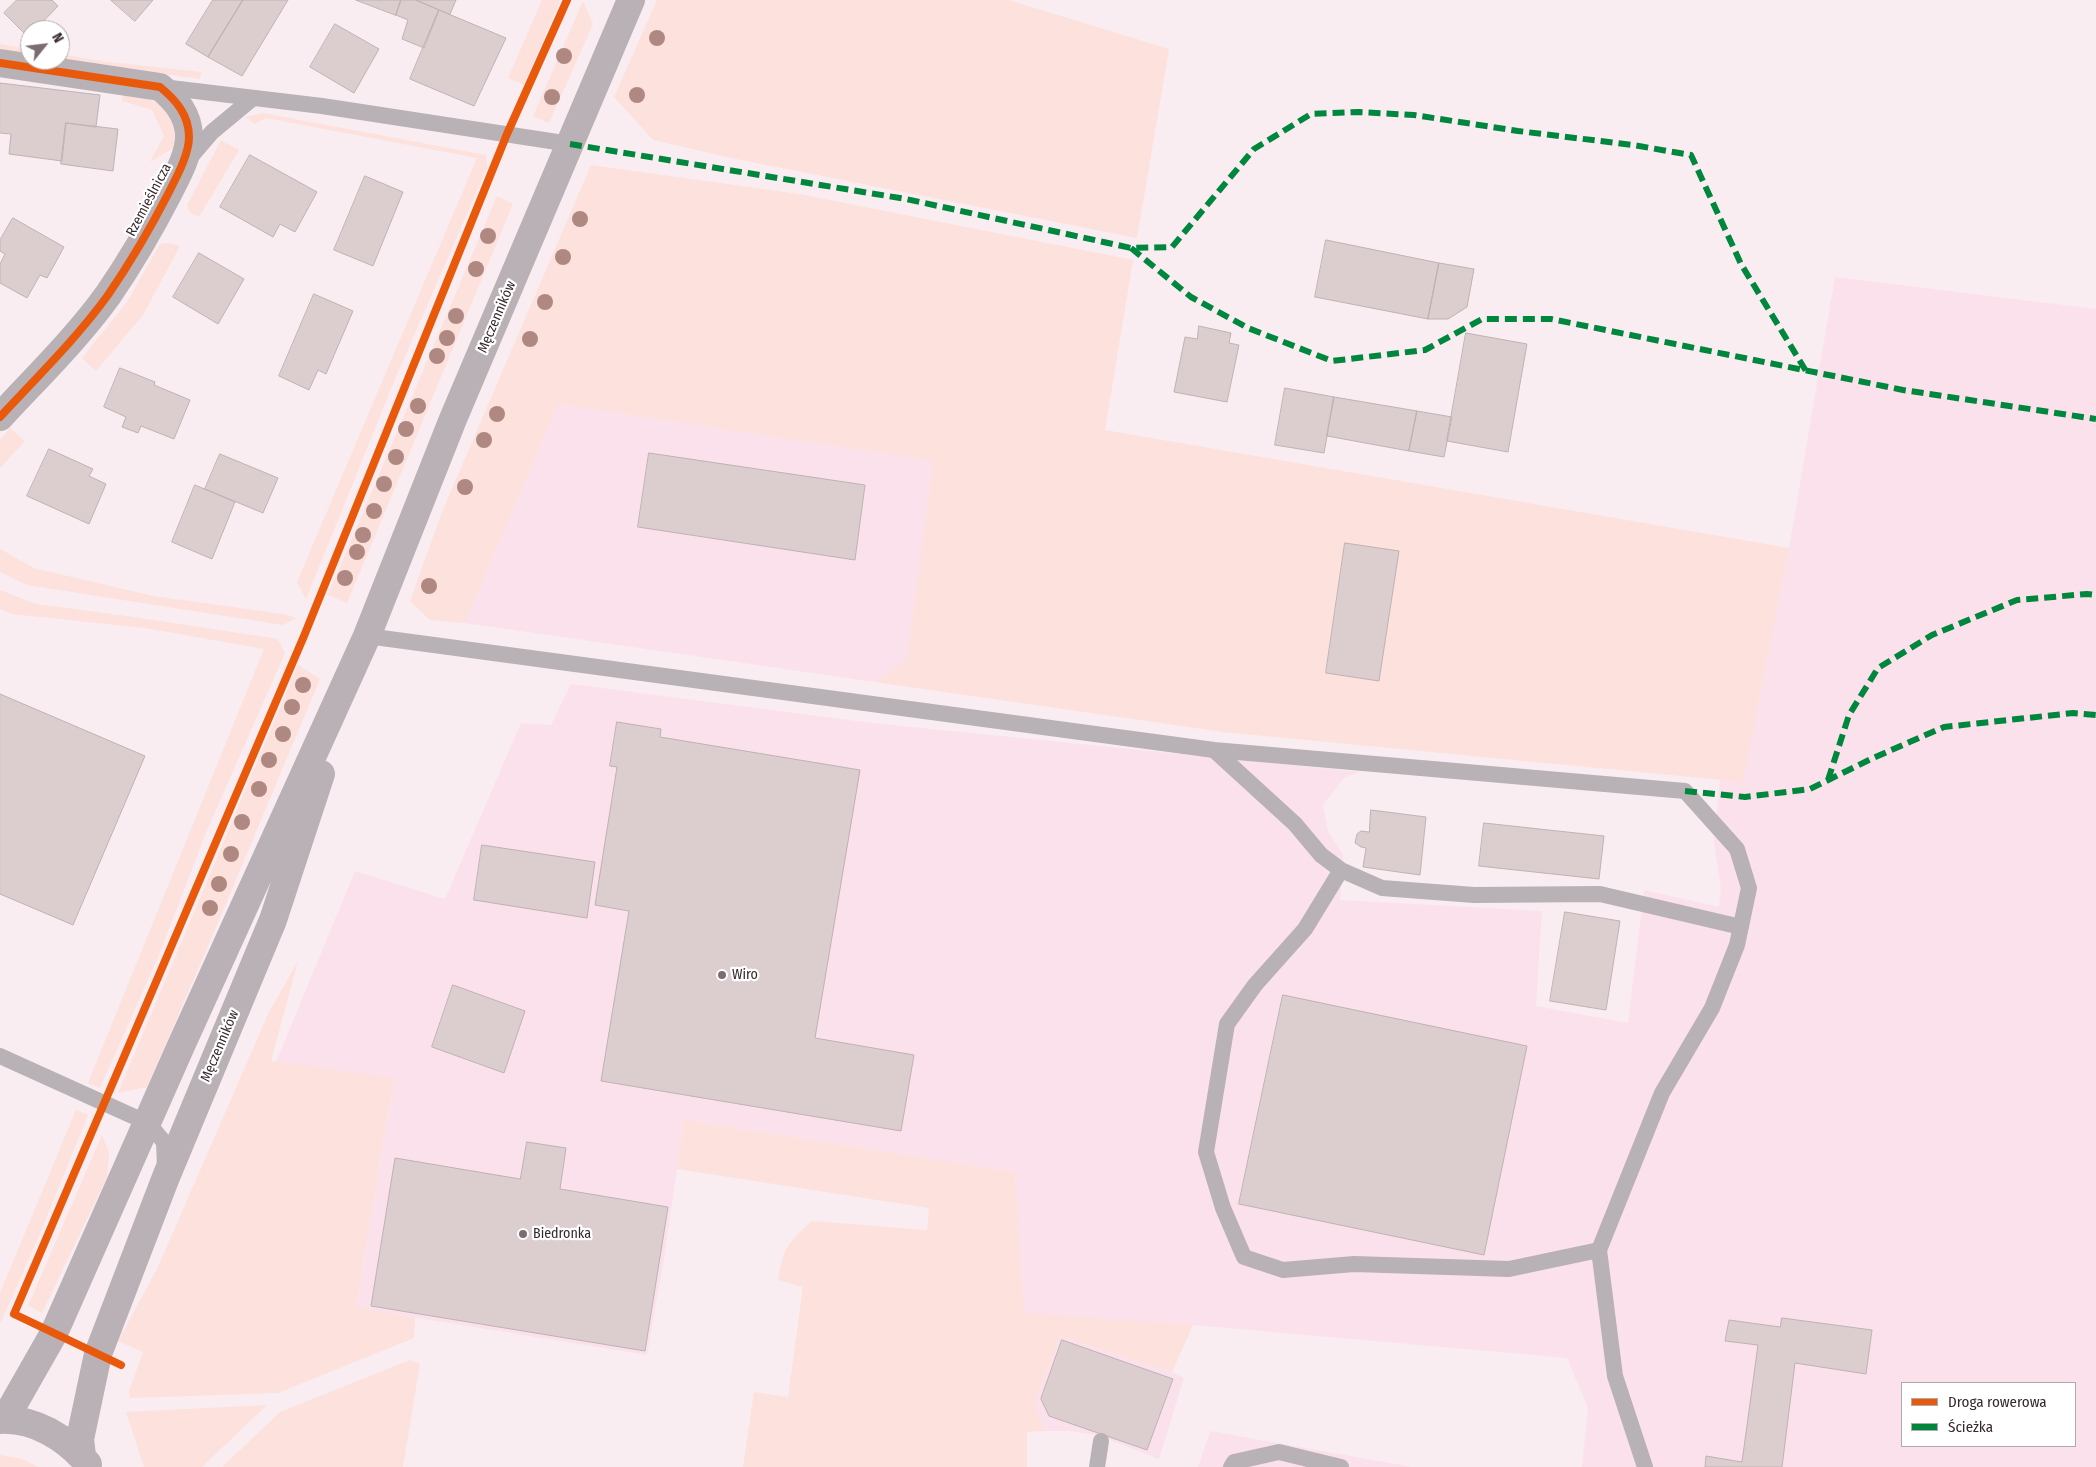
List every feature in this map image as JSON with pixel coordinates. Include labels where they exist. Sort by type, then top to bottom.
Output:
[{"type":"main road","name":"Męczenników","points":[[3,1419],[54,1333],[184,1039],[367,636],[453,419],[631,0]]},
{"type":"main road","name":"Męczenników","points":[[86,1462],[80,1439],[98,1354],[166,1177],[272,920],[367,636]]},
{"type":"main road","points":[[3,1419],[26,1423],[47,1431],[65,1442],[86,1462]]},
{"type":"street","points":[[0,63],[160,87]]},
{"type":"street","name":"Rzemieślnicza","points":[[0,417],[107,296],[157,215],[181,168],[189,139],[187,123],[182,109],[160,87]]},
{"type":"lane","points":[[160,87],[322,106],[570,144]]},
{"type":"lane","points":[[181,168],[212,132],[253,98]]},
{"type":"lane","points":[[367,636],[1214,750],[1685,791],[1737,849],[1749,888],[1737,945],[1712,1008],[1662,1093],[1599,1250],[1615,1376],[1646,1467]]},
{"type":"lane","points":[[1214,750],[1295,824],[1321,855],[1341,870],[1382,888],[1474,895],[1600,894],[1741,927]]},
{"type":"lane","points":[[1341,870],[1305,928],[1256,985],[1227,1024],[1206,1152],[1223,1208],[1244,1257],[1283,1270],[1354,1264],[1509,1269],[1599,1250]]},
{"type":"lane","points":[[0,1056],[148,1123],[164,1142],[166,1177]]},
{"type":"lane","points":[[1097,1467],[1101,1441]]},
{"type":"lane","points":[[1231,1467],[1234,1462],[1279,1452],[1340,1467]]},
{"type":"shaded area","points":[[542,0],[560,0],[524,85],[508,78]]},
{"type":"shaded area","points":[[657,0],[1009,0],[1169,49],[1137,238],[736,159],[653,140],[614,97]]},
{"type":"shaded area","points":[[583,1],[593,24],[549,123],[533,116]]},
{"type":"shaded area","points":[[0,44],[20,47],[20,55],[0,52]]},
{"type":"shaded area","points":[[70,56],[201,72],[200,79],[70,61]]},
{"type":"shaded area","points":[[123,93],[136,95],[155,102],[168,114],[172,123],[175,147],[150,162],[164,136],[152,110],[122,101]]},
{"type":"shaded area","points":[[263,113],[486,155],[487,168],[395,379],[306,599],[297,582],[477,158],[266,118],[255,124],[245,117]]},
{"type":"shaded area","points":[[221,140],[239,150],[199,217],[190,213],[187,205]]},
{"type":"shaded area","points":[[591,165],[799,194],[1133,260],[1105,430],[1789,548],[1743,782],[1223,732],[875,682],[907,660],[933,461],[558,404],[465,623],[430,620],[410,601],[442,512]]},
{"type":"shaded area","points":[[497,196],[513,204],[347,603],[328,595]]},
{"type":"shaded area","points":[[169,243],[180,246],[143,315],[96,371],[82,358],[127,302],[160,244]]},
{"type":"shaded area","points":[[1835,277],[2096,309],[2096,1467],[1582,1467],[1588,1408],[1567,1358],[1193,1325],[1024,1314],[1015,1172],[684,1120],[664,1259],[647,1355],[356,1308],[394,1079],[276,1062],[355,871],[445,899],[521,723],[551,725],[571,684],[872,723],[1360,772],[1345,777],[1323,805],[1328,831],[1343,854],[1340,900],[1542,911],[1536,1006],[1628,1023],[1644,890],[1719,907],[1721,888],[1714,843],[1720,780],[1743,781],[1789,548]]},
{"type":"shaded area","points":[[558,404],[933,461],[907,661],[875,682],[465,623]]},
{"type":"shaded area","points":[[10,428],[25,441],[0,468],[0,440]]},
{"type":"shaded area","points":[[0,549],[34,568],[153,596],[283,614],[297,618],[283,625],[27,585],[0,572]]},
{"type":"shaded area","points":[[0,590],[36,604],[278,639],[285,653],[205,835],[159,955],[100,1088],[88,1083],[264,649],[145,628],[12,614],[0,609]]},
{"type":"shaded area","points":[[298,665],[320,679],[209,944],[147,1087],[118,1093]]},
{"type":"shaded area","points":[[298,961],[271,1061],[394,1078],[356,1307],[415,1318],[414,1338],[278,1393],[130,1398],[129,1391],[143,1352],[118,1341],[157,1269],[269,1012]]},
{"type":"shaded area","points":[[76,1110],[88,1115],[39,1236],[0,1324],[0,1293]]},
{"type":"shaded area","points":[[684,1120],[1015,1172],[1024,1313],[1193,1325],[1172,1372],[1060,1336],[1035,1403],[1044,1431],[1027,1432],[1027,1467],[743,1467],[754,1392],[788,1397],[803,1287],[778,1280],[782,1260],[792,1241],[812,1221],[927,1230],[929,1208],[677,1169]]},
{"type":"shaded area","points":[[102,1135],[109,1152],[107,1177],[42,1313],[28,1306]]},
{"type":"shaded area","points":[[1060,1336],[1172,1372],[1184,1378],[1159,1459],[1099,1436],[1070,1431],[1044,1431],[1035,1403]]},
{"type":"shaded area","points":[[410,1360],[420,1364],[403,1467],[222,1467],[280,1412]]},
{"type":"shaded area","points":[[267,1405],[202,1467],[144,1467],[126,1412]]},
{"type":"shaded area","points":[[1210,1431],[1412,1467],[1198,1467]]},
{"type":"shaded area","points":[[0,1455],[22,1459],[38,1467],[0,1467]]},
{"type":"building","points":[[17,0],[52,0],[58,6],[45,20],[20,20],[20,29],[4,13]]},
{"type":"building","points":[[111,0],[153,0],[135,21]]},
{"type":"building","points":[[213,0],[243,0],[208,57],[186,44]]},
{"type":"building","points":[[243,0],[288,0],[242,76],[208,57]]},
{"type":"building","points":[[356,0],[401,0],[396,15]]},
{"type":"building","points":[[401,0],[416,0],[439,10],[424,48],[402,39],[408,20],[396,15]]},
{"type":"building","points":[[416,0],[456,0],[450,14]]},
{"type":"building","points":[[439,10],[506,38],[474,106],[410,79]]},
{"type":"building","points":[[335,24],[379,49],[354,93],[310,67]]},
{"type":"building","points":[[0,83],[100,95],[96,127],[66,123],[62,161],[9,154],[11,134],[0,133]]},
{"type":"building","points":[[66,123],[118,129],[113,171],[61,164]]},
{"type":"building","points":[[250,155],[317,192],[295,232],[280,224],[273,237],[220,207]]},
{"type":"building","points":[[365,176],[403,192],[373,266],[334,250]]},
{"type":"building","points":[[13,218],[64,247],[47,278],[40,275],[27,298],[0,283],[0,264],[5,254],[0,251],[0,240]]},
{"type":"building","points":[[1326,240],[1439,263],[1428,319],[1315,297]]},
{"type":"building","points":[[199,253],[244,279],[218,324],[173,297]]},
{"type":"building","points":[[1439,263],[1474,269],[1467,307],[1448,319],[1428,319]]},
{"type":"building","points":[[314,294],[353,311],[326,374],[318,370],[309,390],[279,376]]},
{"type":"building","points":[[1199,326],[1231,333],[1229,343],[1239,345],[1227,402],[1174,392],[1185,337],[1197,339]]},
{"type":"building","points":[[1466,333],[1527,344],[1508,452],[1447,441]]},
{"type":"building","points":[[120,368],[155,382],[154,385],[190,400],[174,439],[141,426],[138,433],[122,427],[126,417],[104,407]]},
{"type":"building","points":[[1285,388],[1334,397],[1324,453],[1275,445]]},
{"type":"building","points":[[1334,397],[1417,411],[1409,451],[1327,436]]},
{"type":"building","points":[[1417,411],[1452,417],[1444,457],[1409,451]]},
{"type":"building","points":[[49,449],[93,469],[89,476],[106,484],[89,524],[27,496]]},
{"type":"building","points":[[649,453],[865,485],[855,560],[638,527]]},
{"type":"building","points":[[220,454],[278,478],[263,513],[205,489]]},
{"type":"building","points":[[195,485],[235,502],[212,559],[172,542]]},
{"type":"building","points":[[1345,543],[1399,551],[1379,681],[1326,673]]},
{"type":"building","points":[[0,694],[145,756],[73,925],[0,894]]},
{"type":"building","name":"Wiro","points":[[617,722],[661,729],[660,737],[860,770],[815,1038],[914,1055],[901,1131],[601,1081],[629,911],[595,905],[617,767],[610,766]]},
{"type":"building","points":[[1371,810],[1426,817],[1420,875],[1363,867],[1366,848],[1355,843],[1357,834],[1361,831],[1369,832]]},
{"type":"building","points":[[1484,823],[1604,836],[1599,879],[1479,866]]},
{"type":"building","points":[[482,845],[595,862],[587,918],[474,900]]},
{"type":"building","points":[[1565,912],[1620,921],[1606,1010],[1550,1001]]},
{"type":"building","points":[[453,985],[525,1011],[504,1073],[432,1047]]},
{"type":"building","points":[[1283,995],[1527,1046],[1484,1255],[1239,1204]]},
{"type":"building","name":"Biedronka","points":[[527,1142],[566,1148],[560,1189],[668,1207],[645,1351],[371,1306],[395,1158],[520,1179]]},
{"type":"building","points":[[1782,1318],[1872,1330],[1866,1374],[1795,1363],[1782,1467],[1705,1467],[1706,1456],[1742,1462],[1758,1345],[1725,1341],[1729,1320],[1780,1327]]},
{"type":"building","points":[[1062,1340],[1173,1379],[1147,1450],[1049,1416],[1041,1399]]},
{"type":"marked path","points":[[570,144],[906,199],[1131,248],[1172,247],[1254,149],[1311,114],[1359,112],[1414,115],[1518,131],[1633,145],[1691,155],[1741,264],[1806,371]]},
{"type":"marked path","points":[[1131,248],[1191,297],[1248,328],[1332,361],[1425,350],[1482,319],[1551,319],[1903,390],[2096,419]]},
{"type":"marked path","points":[[1828,780],[1849,715],[1878,668],[1932,635],[2017,600],[2087,594],[2096,595]]},
{"type":"marked path","points":[[1685,791],[1745,797],[1810,789],[1871,759],[1944,727],[2073,713],[2096,715]]},
{"type":"cycle path","points":[[121,1365],[14,1314],[304,636],[507,134],[567,0]]},
{"type":"cycle path","points":[[0,63],[160,87],[171,97],[184,115],[189,137],[184,159],[168,194],[140,246],[108,295],[70,342],[0,417]]},
{"type":"place","name":"Wiro","points":[[722,975]]},
{"type":"place","name":"Biedronka","points":[[523,1234]]}]
